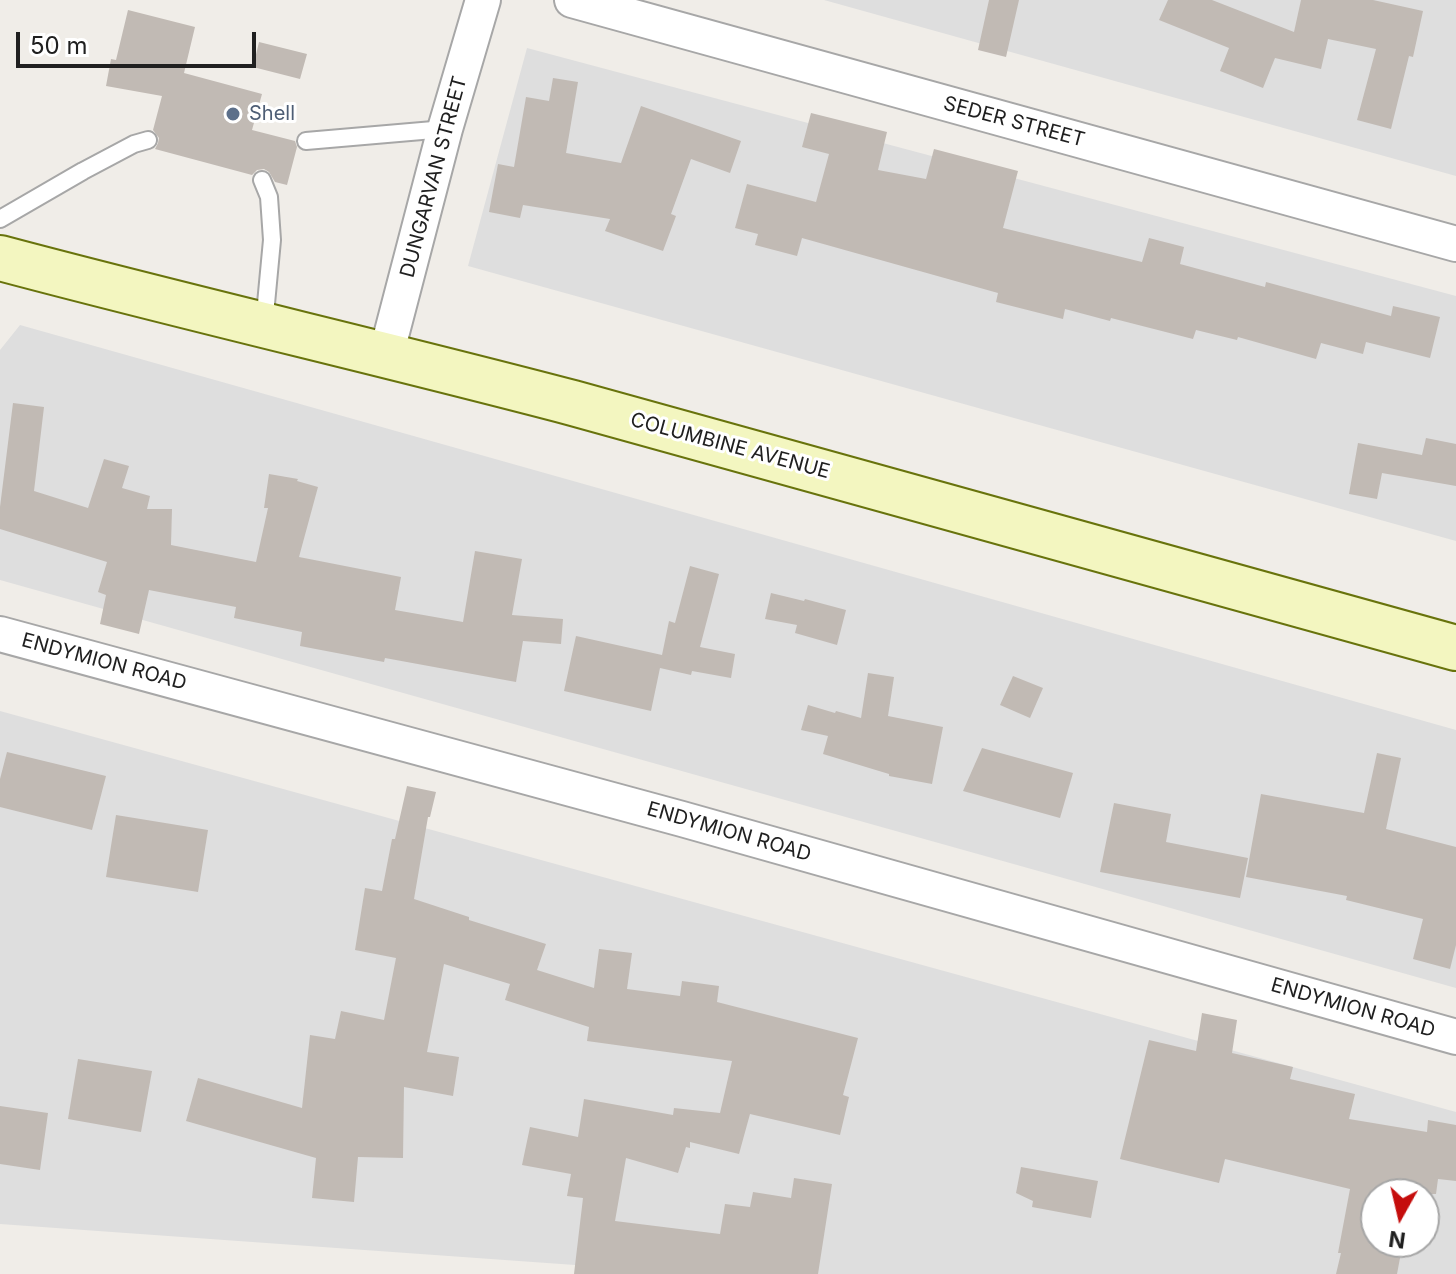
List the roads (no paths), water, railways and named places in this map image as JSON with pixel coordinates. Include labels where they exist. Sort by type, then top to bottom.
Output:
[{"type":"main road","name":"COLUMBINE AVENUE","points":[[0,258],[588,407],[1456,648]]},
{"type":"street","name":"DUNGARVAN STREET","points":[[386,355],[445,129],[483,0]]},
{"type":"street","name":"SEDER STREET","points":[[572,0],[1456,244]]},
{"type":"street","name":"ENDYMION ROAD","points":[[0,634],[682,819],[1456,1037]]},
{"type":"lane","points":[[306,141],[445,129]]},
{"type":"lane","points":[[0,219],[83,171],[134,144],[148,140]]},
{"type":"lane","points":[[262,180],[269,197],[272,240],[264,326]]},
{"type":"place","name":"Shell","points":[[233,114]]}]
